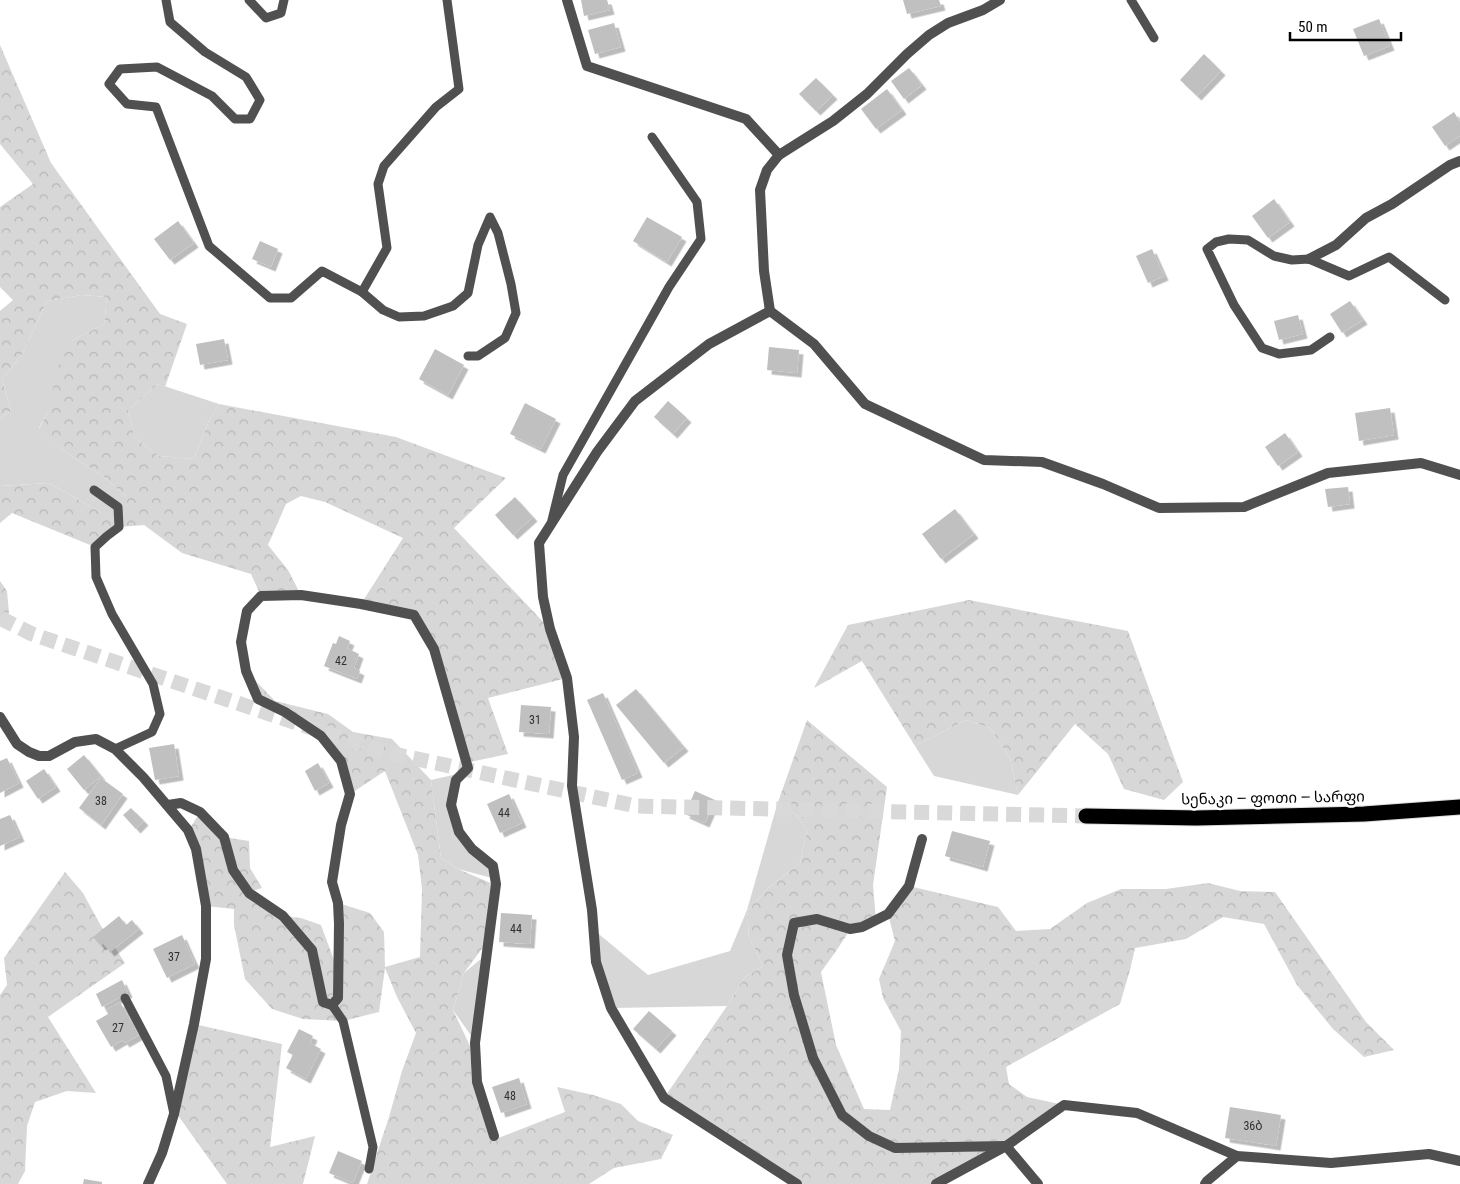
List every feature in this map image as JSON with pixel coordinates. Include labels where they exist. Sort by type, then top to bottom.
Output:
[{"type":"highway","name":"სენაკი — ფოთი — სარფი","points":[[1086,816],[1196,818],[1364,814],[1460,807]]},
{"type":"street","points":[[566,0],[587,66],[746,119],[779,155]]},
{"type":"street","points":[[1000,0],[983,10],[948,23],[930,35],[907,54],[867,94],[833,121],[779,155],[767,170],[760,190],[764,271],[770,311],[814,344],[865,404],[984,460],[1042,462],[1103,484],[1159,508],[1244,507],[1328,473],[1421,463],[1460,475]]},
{"type":"street","points":[[1308,259],[1336,246],[1366,218],[1392,204],[1450,165],[1460,162]]},
{"type":"street","points":[[770,311],[709,344],[635,401],[597,452],[539,543],[542,597],[550,629],[567,678],[574,737],[572,786],[592,910],[596,962],[611,1008],[664,1098],[797,1184]]},
{"type":"street","points":[[168,805],[181,803],[200,812],[224,837],[233,870],[249,893],[283,916],[312,950],[323,1002],[332,1005],[338,998],[339,953],[338,903],[332,882],[341,825],[350,794],[341,761],[321,736],[285,712],[258,699],[246,671],[241,642],[247,611],[261,596],[301,595],[362,604],[414,615],[434,649],[468,768],[456,780],[450,804],[459,832],[472,849],[493,866],[496,884],[475,1043],[477,1082],[494,1136]]},
{"type":"street","points":[[0,717],[17,744],[39,756],[49,756],[75,742],[96,739],[115,749],[168,805],[188,830],[196,849],[206,906],[206,959],[174,1114],[162,1153],[148,1184]]},
{"type":"street","points":[[922,839],[909,886],[888,914],[862,927],[850,930],[817,920],[794,923],[787,955],[794,995],[813,1058],[842,1115],[869,1136],[895,1148],[1006,1146]]},
{"type":"street","points":[[936,1184],[1006,1146],[1064,1105],[1137,1113],[1237,1156],[1332,1163],[1429,1154],[1460,1161]]},
{"type":"street","points":[[1006,1146],[1038,1184]]},
{"type":"street","points":[[1205,1184],[1207,1180],[1237,1156]]},
{"type":"lane","points":[[166,0],[170,22],[205,52],[246,76],[260,100],[250,119],[235,120],[212,96],[157,67],[120,69],[109,84],[127,104],[156,107],[209,246],[270,298],[291,298],[322,271],[362,292],[383,310],[398,317],[424,316],[453,306],[468,293],[478,245],[490,216],[498,233],[516,313],[505,338],[478,356],[468,356]]},
{"type":"lane","points":[[249,0],[266,18],[281,13],[284,0]]},
{"type":"lane","points":[[362,292],[387,248],[378,184],[384,166],[436,107],[459,89],[447,0]]},
{"type":"lane","points":[[1131,0],[1154,38]]},
{"type":"lane","points":[[552,522],[563,475],[669,287],[701,238],[696,202],[652,137]]},
{"type":"lane","points":[[1330,337],[1311,350],[1280,354],[1262,348],[1234,305],[1207,249],[1216,242],[1229,239],[1248,240],[1274,256],[1292,260],[1308,259],[1349,276],[1389,257],[1445,300]]},
{"type":"lane","points":[[94,490],[118,507],[119,527],[95,547],[96,577],[112,614],[153,684],[160,714],[152,732],[115,749]]},
{"type":"lane","points":[[125,998],[166,1076],[174,1114]]},
{"type":"lane","points":[[332,1005],[343,1020],[373,1147],[368,1169]]},
{"type":"green space","points":[[0,45],[51,163],[160,314],[187,324],[165,387],[158,384],[128,410],[135,438],[159,456],[194,459],[208,423],[219,404],[396,437],[506,478],[454,528],[550,629],[567,678],[488,698],[508,754],[470,762],[434,649],[414,616],[361,604],[403,538],[325,502],[301,496],[286,504],[268,545],[288,570],[301,595],[261,596],[251,574],[182,553],[144,525],[119,527],[95,547],[12,513],[0,523],[0,486],[49,483],[100,512],[119,526],[118,507],[126,496],[104,477],[62,450],[39,429],[47,413],[59,364],[73,340],[104,324],[107,297],[82,295],[47,301],[23,353],[2,380],[11,411],[0,418],[0,311],[13,300],[0,287],[0,207],[33,184],[0,144]]},
{"type":"green space","points":[[82,295],[107,297],[104,324],[73,340],[47,413],[39,428],[62,450],[104,477],[126,496],[119,527],[100,512],[49,483],[0,486],[0,418],[11,411],[2,380],[23,353],[47,301]]},
{"type":"green space","points":[[158,384],[219,404],[208,423],[194,459],[159,456],[135,438],[128,410]]},
{"type":"green space","points":[[0,581],[7,591],[9,613],[0,621]]},
{"type":"green space","points":[[969,600],[1128,631],[1183,782],[1164,800],[1124,789],[1108,754],[1075,724],[1018,795],[1010,758],[990,728],[966,720],[915,746],[862,661],[814,688],[848,625]]},
{"type":"green space","points":[[246,671],[275,701],[328,714],[353,732],[392,739],[431,780],[441,858],[458,869],[493,884],[484,946],[464,973],[453,1010],[470,1046],[472,1082],[493,1140],[565,1112],[557,1087],[593,1095],[621,1104],[638,1121],[673,1135],[661,1159],[614,1168],[589,1184],[367,1184],[402,1071],[416,1033],[397,997],[385,968],[379,1012],[343,1021],[303,1019],[272,1009],[245,979],[234,925],[234,909],[206,906],[189,830],[200,812],[224,837],[249,841],[250,868],[262,888],[249,892],[283,916],[301,918],[321,925],[338,971],[338,903],[370,913],[384,932],[385,967],[420,957],[422,889],[418,855],[385,771],[350,794],[341,761],[321,736],[258,699]]},
{"type":"green space","points":[[807,720],[887,787],[873,885],[876,920],[850,930],[821,972],[836,1045],[864,1109],[890,1110],[899,1069],[901,1031],[883,998],[879,979],[895,941],[888,914],[909,886],[998,907],[1016,931],[1050,929],[1087,903],[1121,889],[1166,889],[1208,883],[1240,891],[1275,892],[1366,1022],[1394,1050],[1364,1057],[1333,1029],[1297,985],[1264,924],[1223,917],[1186,939],[1135,948],[1120,1004],[1006,1067],[1009,1084],[1027,1097],[1064,1105],[936,1184],[797,1184],[664,1098],[745,977],[763,966],[749,937],[747,911],[769,887],[800,863],[807,830],[795,814],[777,805]]},
{"type":"green space","points":[[966,720],[990,728],[1010,758],[1018,795],[934,776],[915,746]]},
{"type":"green space","points":[[457,774],[454,780],[457,834],[491,867],[492,878],[458,869],[441,858],[431,780]]},
{"type":"green space","points":[[777,805],[795,814],[807,830],[800,863],[769,887],[747,911],[749,937],[763,966],[745,977],[727,1006],[611,1008],[594,930],[648,975],[730,951],[747,910]]},
{"type":"green space","points":[[65,872],[83,893],[101,926],[125,963],[48,1017],[96,1093],[67,1091],[35,1102],[27,1126],[25,1171],[18,1184],[0,1184],[0,995],[7,985],[4,958]]},
{"type":"green space","points":[[482,958],[472,1037],[453,1010],[464,973]]},
{"type":"green space","points":[[194,1024],[282,1044],[270,1147],[315,1136],[303,1184],[227,1184],[177,1114]]},
{"type":"building","points":[[581,0],[607,0],[610,10],[584,16]]},
{"type":"building","points":[[903,0],[939,0],[941,6],[907,14]]},
{"type":"building","points":[[1379,19],[1390,46],[1364,56],[1353,29]]},
{"type":"building","points":[[614,23],[621,47],[595,54],[588,30]]},
{"type":"building","points":[[1204,54],[1221,71],[1197,96],[1180,80]]},
{"type":"building","points":[[909,68],[922,85],[904,99],[891,81]]},
{"type":"building","points":[[816,78],[833,95],[816,111],[799,94]]},
{"type":"building","points":[[887,89],[902,110],[876,129],[861,109]]},
{"type":"building","points":[[1454,112],[1460,122],[1460,136],[1445,146],[1432,127]]},
{"type":"building","points":[[1274,199],[1290,222],[1268,238],[1252,216]]},
{"type":"building","points":[[647,217],[682,237],[667,262],[633,241]]},
{"type":"building","points":[[178,221],[194,243],[170,260],[154,239]]},
{"type":"building","points":[[260,241],[278,249],[271,267],[252,259]]},
{"type":"building","points":[[1152,249],[1164,276],[1148,283],[1136,256]]},
{"type":"building","points":[[1350,301],[1363,320],[1342,333],[1330,314]]},
{"type":"building","points":[[1298,315],[1303,334],[1279,340],[1274,321]]},
{"type":"building","points":[[224,339],[228,360],[200,365],[196,344]]},
{"type":"building","points":[[769,347],[799,350],[797,373],[767,370]]},
{"type":"building","points":[[435,349],[464,365],[448,395],[419,379]]},
{"type":"building","points":[[668,401],[687,418],[673,434],[654,417]]},
{"type":"building","points":[[525,403],[556,419],[541,449],[510,434]]},
{"type":"building","points":[[1390,408],[1394,435],[1359,441],[1355,413]]},
{"type":"building","points":[[1285,433],[1298,452],[1278,466],[1265,447]]},
{"type":"building","points":[[1348,487],[1350,504],[1328,507],[1325,489]]},
{"type":"building","points":[[515,497],[533,517],[513,535],[495,515]]},
{"type":"building","points":[[955,509],[974,534],[941,559],[922,534]]},
{"type":"building","points":[[339,636],[350,641],[347,648],[359,654],[354,668],[360,671],[357,679],[324,666],[333,643],[336,644]]},
{"type":"building","points":[[636,689],[684,747],[664,763],[616,705]]},
{"type":"building","points":[[603,693],[638,773],[622,780],[587,700]]},
{"type":"building","points":[[521,705],[551,707],[549,734],[519,732]]},
{"type":"building","points":[[174,744],[179,776],[155,780],[149,748]]},
{"type":"building","points":[[84,755],[101,776],[84,790],[67,769]]},
{"type":"building","points":[[7,758],[19,783],[0,793],[0,761]]},
{"type":"building","points":[[318,763],[329,783],[315,791],[305,771]]},
{"type":"building","points":[[44,769],[56,787],[38,799],[26,781]]},
{"type":"building","points":[[101,778],[123,794],[101,825],[79,808]]},
{"type":"building","points":[[695,791],[715,800],[705,823],[685,814]]},
{"type":"building","points":[[509,794],[522,823],[500,833],[487,804]]},
{"type":"building","points":[[131,808],[144,821],[136,829],[123,815]]},
{"type":"building","points":[[10,815],[20,837],[0,846],[0,819]]},
{"type":"building","points":[[952,831],[990,841],[983,867],[945,856]]},
{"type":"building","points":[[501,913],[532,915],[530,944],[499,942]]},
{"type":"building","points":[[119,916],[126,925],[132,920],[139,929],[110,952],[103,943],[101,946],[93,937]]},
{"type":"building","points":[[182,935],[195,964],[167,978],[153,949]]},
{"type":"building","points":[[122,980],[128,993],[102,1007],[96,994]]},
{"type":"building","points":[[120,1002],[139,1035],[125,1043],[123,1040],[111,1047],[96,1021],[108,1014],[106,1010]]},
{"type":"building","points":[[649,1011],[672,1031],[656,1049],[633,1029]]},
{"type":"building","points":[[299,1029],[313,1036],[310,1043],[321,1049],[306,1079],[286,1068],[293,1055],[287,1052]]},
{"type":"building","points":[[519,1078],[527,1104],[501,1113],[492,1087]]},
{"type":"building","points":[[1230,1107],[1281,1115],[1276,1146],[1225,1138]]},
{"type":"building","points":[[338,1151],[362,1161],[353,1183],[329,1173]]},
{"type":"building","points":[[84,1179],[102,1182],[102,1184],[83,1184]]},
{"type":"tunnel","points":[[0,618],[32,634],[380,751],[636,806],[1086,816]]}]
